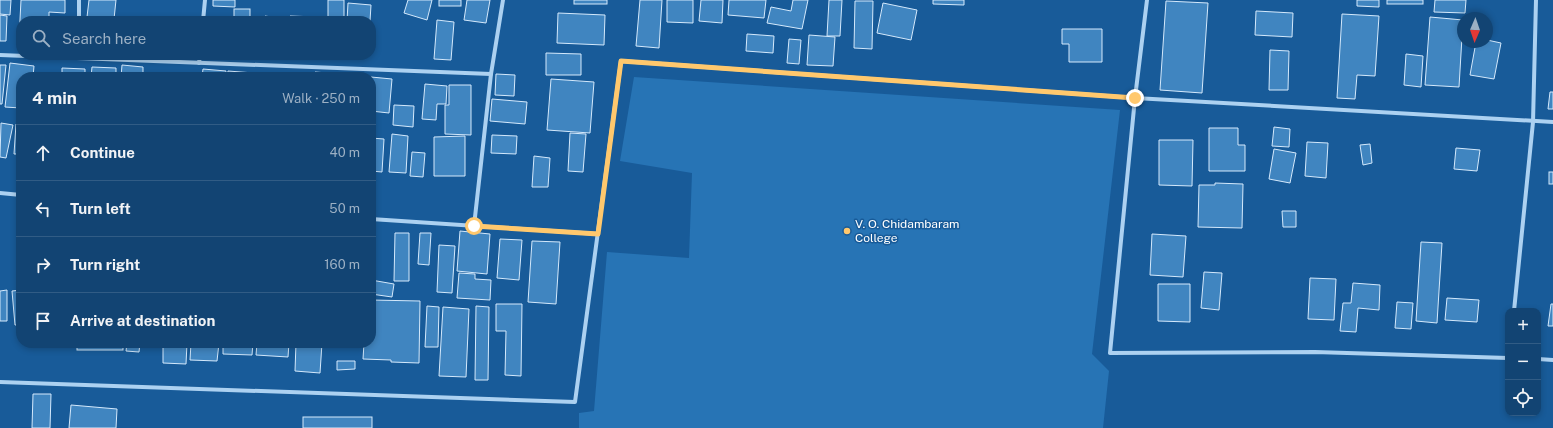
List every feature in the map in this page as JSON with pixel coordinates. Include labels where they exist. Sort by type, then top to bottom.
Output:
[{"type":"street","points":[[79,0],[79,16]]},
{"type":"street","points":[[203,16],[204,0]]},
{"type":"street","points":[[474,226],[491,74],[503,0]]},
{"type":"street","points":[[1147,0],[1135,98],[1110,353],[1315,352],[1505,358]]},
{"type":"street","points":[[1514,308],[1534,122],[1536,0]]},
{"type":"street","points":[[0,55],[16,55]]},
{"type":"street","points":[[148,60],[491,74]]},
{"type":"street","points":[[0,382],[575,402],[621,61],[1135,98],[1553,122]]},
{"type":"street","points":[[0,193],[16,195]]},
{"type":"street","points":[[376,219],[598,234]]},
{"type":"street","points":[[1541,359],[1553,360]]},
{"type":"shaded area","name":"V. O. Chidambaram College","points":[[634,77],[1120,110],[1092,354],[1109,371],[1103,428],[579,428],[579,413],[594,411],[607,252],[689,258],[692,173],[620,161]]},
{"type":"building","points":[[0,0],[11,0],[10,15],[0,14]]},
{"type":"building","points":[[21,0],[65,0],[65,13],[49,12],[49,16],[20,16]]},
{"type":"building","points":[[89,0],[116,0],[114,16],[87,16]]},
{"type":"building","points":[[213,0],[235,0],[235,7],[213,6]]},
{"type":"building","points":[[328,0],[344,0],[344,16],[328,16]]},
{"type":"building","points":[[408,0],[432,0],[427,20],[404,13]]},
{"type":"building","points":[[439,0],[461,0],[461,6],[439,6]]},
{"type":"building","points":[[467,0],[490,0],[486,23],[464,20]]},
{"type":"building","points":[[574,0],[607,0],[607,4],[574,4]]},
{"type":"building","points":[[640,0],[662,0],[659,48],[636,46]]},
{"type":"building","points":[[667,0],[693,0],[693,23],[667,22]]},
{"type":"building","points":[[701,0],[723,0],[722,23],[699,21]]},
{"type":"building","points":[[729,0],[766,0],[764,18],[728,15]]},
{"type":"building","points":[[793,0],[808,0],[802,29],[767,23],[771,7],[791,11]]},
{"type":"building","points":[[829,0],[842,0],[840,36],[827,36]]},
{"type":"building","points":[[933,0],[964,0],[964,5],[933,4]]},
{"type":"building","points":[[1357,0],[1379,0],[1379,7],[1357,6]]},
{"type":"building","points":[[1387,0],[1423,0],[1423,4],[1387,4]]},
{"type":"building","points":[[1435,0],[1466,0],[1465,12],[1434,12]]},
{"type":"building","points":[[855,1],[873,1],[872,49],[854,48]]},
{"type":"building","points":[[1166,1],[1208,3],[1202,93],[1160,90]]},
{"type":"building","points":[[348,3],[371,5],[370,16],[347,16]]},
{"type":"building","points":[[883,3],[917,10],[911,40],[877,33]]},
{"type":"building","points":[[234,9],[250,9],[250,16],[234,16]]},
{"type":"building","points":[[1256,11],[1293,13],[1292,37],[1255,35]]},
{"type":"building","points":[[558,13],[605,15],[604,45],[557,43]]},
{"type":"building","points":[[1342,14],[1379,16],[1375,76],[1357,75],[1355,99],[1337,98]]},
{"type":"building","points":[[0,15],[7,16],[6,41],[0,41]]},
{"type":"building","points":[[1430,17],[1457,19],[1457,48],[1461,48],[1459,87],[1425,85]]},
{"type":"building","points":[[437,20],[454,22],[451,60],[434,59]]},
{"type":"building","points":[[1062,29],[1102,29],[1102,62],[1069,62],[1069,44],[1062,44]]},
{"type":"building","points":[[747,34],[774,36],[773,53],[746,51]]},
{"type":"building","points":[[809,35],[835,37],[833,66],[807,65]]},
{"type":"building","points":[[789,39],[801,40],[799,64],[787,63]]},
{"type":"building","points":[[1493,41],[1501,43],[1494,79],[1470,75],[1475,48],[1493,48]]},
{"type":"building","points":[[1270,50],[1289,51],[1288,90],[1269,90]]},
{"type":"building","points":[[546,53],[581,54],[581,75],[546,75]]},
{"type":"building","points":[[1406,54],[1423,56],[1421,87],[1404,85]]},
{"type":"building","points":[[10,63],[34,66],[33,72],[16,72],[16,108],[5,107]]},
{"type":"building","points":[[0,65],[6,65],[2,104],[0,104]]},
{"type":"building","points":[[122,65],[143,67],[143,72],[121,72]]},
{"type":"building","points":[[92,67],[116,68],[116,72],[92,72]]},
{"type":"building","points":[[62,68],[85,69],[85,72],[62,72]]},
{"type":"building","points":[[203,69],[226,71],[226,72],[203,72]]},
{"type":"building","points":[[496,74],[515,75],[514,96],[495,95]]},
{"type":"building","points":[[376,77],[392,79],[389,113],[376,112]]},
{"type":"building","points":[[551,79],[594,82],[590,133],[547,130]]},
{"type":"building","points":[[425,84],[447,86],[446,104],[437,104],[436,120],[422,119]]},
{"type":"building","points":[[449,85],[471,85],[471,135],[445,134],[445,105],[449,105]]},
{"type":"building","points":[[1550,92],[1553,92],[1553,109],[1548,109]]},
{"type":"building","points":[[492,99],[527,102],[525,124],[490,121]]},
{"type":"building","points":[[394,105],[414,106],[413,127],[393,125]]},
{"type":"building","points":[[1,123],[13,125],[6,158],[0,157]]},
{"type":"building","points":[[16,124],[16,154],[14,154]]},
{"type":"building","points":[[1274,127],[1290,129],[1289,147],[1272,146]]},
{"type":"building","points":[[1209,128],[1238,128],[1238,145],[1245,145],[1245,171],[1209,171]]},
{"type":"building","points":[[570,133],[586,134],[583,172],[568,171]]},
{"type":"building","points":[[392,134],[408,136],[406,173],[389,172]]},
{"type":"building","points":[[492,135],[517,136],[516,154],[491,153]]},
{"type":"building","points":[[465,136],[465,176],[434,176],[434,137]]},
{"type":"building","points":[[376,138],[384,139],[382,172],[376,171]]},
{"type":"building","points":[[1159,140],[1193,140],[1192,186],[1159,185]]},
{"type":"building","points":[[1307,142],[1328,143],[1326,178],[1305,176]]},
{"type":"building","points":[[1370,144],[1372,163],[1363,165],[1360,145]]},
{"type":"building","points":[[1456,148],[1480,150],[1477,171],[1454,169]]},
{"type":"building","points":[[1274,149],[1296,153],[1290,183],[1269,179]]},
{"type":"building","points":[[412,152],[425,153],[423,177],[410,176]]},
{"type":"building","points":[[534,156],[550,158],[548,187],[532,187]]},
{"type":"building","points":[[1549,172],[1553,172],[1553,184],[1549,184]]},
{"type":"building","points":[[1215,183],[1243,184],[1242,228],[1198,227],[1199,185],[1215,185]]},
{"type":"building","points":[[1282,211],[1296,211],[1296,227],[1283,227]]},
{"type":"building","points":[[460,231],[490,234],[487,274],[457,271]]},
{"type":"building","points":[[395,233],[409,233],[409,281],[394,281]]},
{"type":"building","points":[[420,233],[431,233],[429,265],[418,264]]},
{"type":"building","points":[[1152,234],[1186,236],[1183,277],[1150,275]]},
{"type":"building","points":[[500,239],[522,240],[519,280],[497,278]]},
{"type":"building","points":[[532,241],[560,242],[556,304],[528,302]]},
{"type":"building","points":[[1421,242],[1442,243],[1437,323],[1416,321]]},
{"type":"building","points":[[439,245],[455,246],[452,293],[437,292]]},
{"type":"building","points":[[1204,272],[1222,273],[1219,310],[1201,308]]},
{"type":"building","points":[[459,273],[475,274],[475,279],[491,280],[490,300],[457,298]]},
{"type":"building","points":[[1310,278],[1336,279],[1334,320],[1308,319]]},
{"type":"building","points":[[376,281],[394,284],[392,297],[376,295]]},
{"type":"building","points":[[1353,283],[1380,285],[1379,310],[1358,308],[1356,332],[1340,331],[1343,303],[1351,303]]},
{"type":"building","points":[[1158,284],[1190,284],[1190,322],[1158,321]]},
{"type":"building","points":[[7,290],[7,321],[0,321],[0,291]]},
{"type":"building","points":[[12,291],[16,291],[16,325],[15,325]]},
{"type":"building","points":[[1447,298],[1479,300],[1477,322],[1445,320]]},
{"type":"building","points":[[376,300],[420,301],[419,363],[363,359],[364,348],[376,348]]},
{"type":"building","points":[[1397,302],[1413,303],[1411,329],[1395,328]]},
{"type":"building","points":[[496,304],[522,304],[521,376],[505,375],[506,331],[496,331]]},
{"type":"building","points":[[1551,304],[1553,304],[1553,326],[1548,326]]},
{"type":"building","points":[[427,306],[439,307],[438,347],[425,347]]},
{"type":"building","points":[[476,306],[489,307],[488,380],[475,380]]},
{"type":"building","points":[[443,307],[469,309],[466,377],[439,376]]},
{"type":"building","points":[[77,348],[123,348],[123,350],[77,350]]},
{"type":"building","points":[[126,348],[139,348],[139,352],[126,351]]},
{"type":"building","points":[[163,348],[187,348],[186,364],[163,363]]},
{"type":"building","points":[[191,348],[218,348],[217,361],[190,360]]},
{"type":"building","points":[[223,348],[253,348],[252,355],[223,354]]},
{"type":"building","points":[[257,348],[289,348],[288,357],[256,355]]},
{"type":"building","points":[[296,348],[322,348],[320,373],[295,371]]},
{"type":"building","points":[[337,361],[355,361],[355,369],[337,370]]},
{"type":"building","points":[[33,394],[51,394],[50,428],[32,428]]},
{"type":"building","points":[[71,405],[117,409],[116,428],[69,428]]},
{"type":"building","points":[[303,417],[372,417],[372,428],[303,428]]},
{"type":"place","name":"V. O. Chidambaram College","points":[[847,231]]},
{"type":"route","points":[[474,226],[598,234],[621,61],[1135,98]]}]
